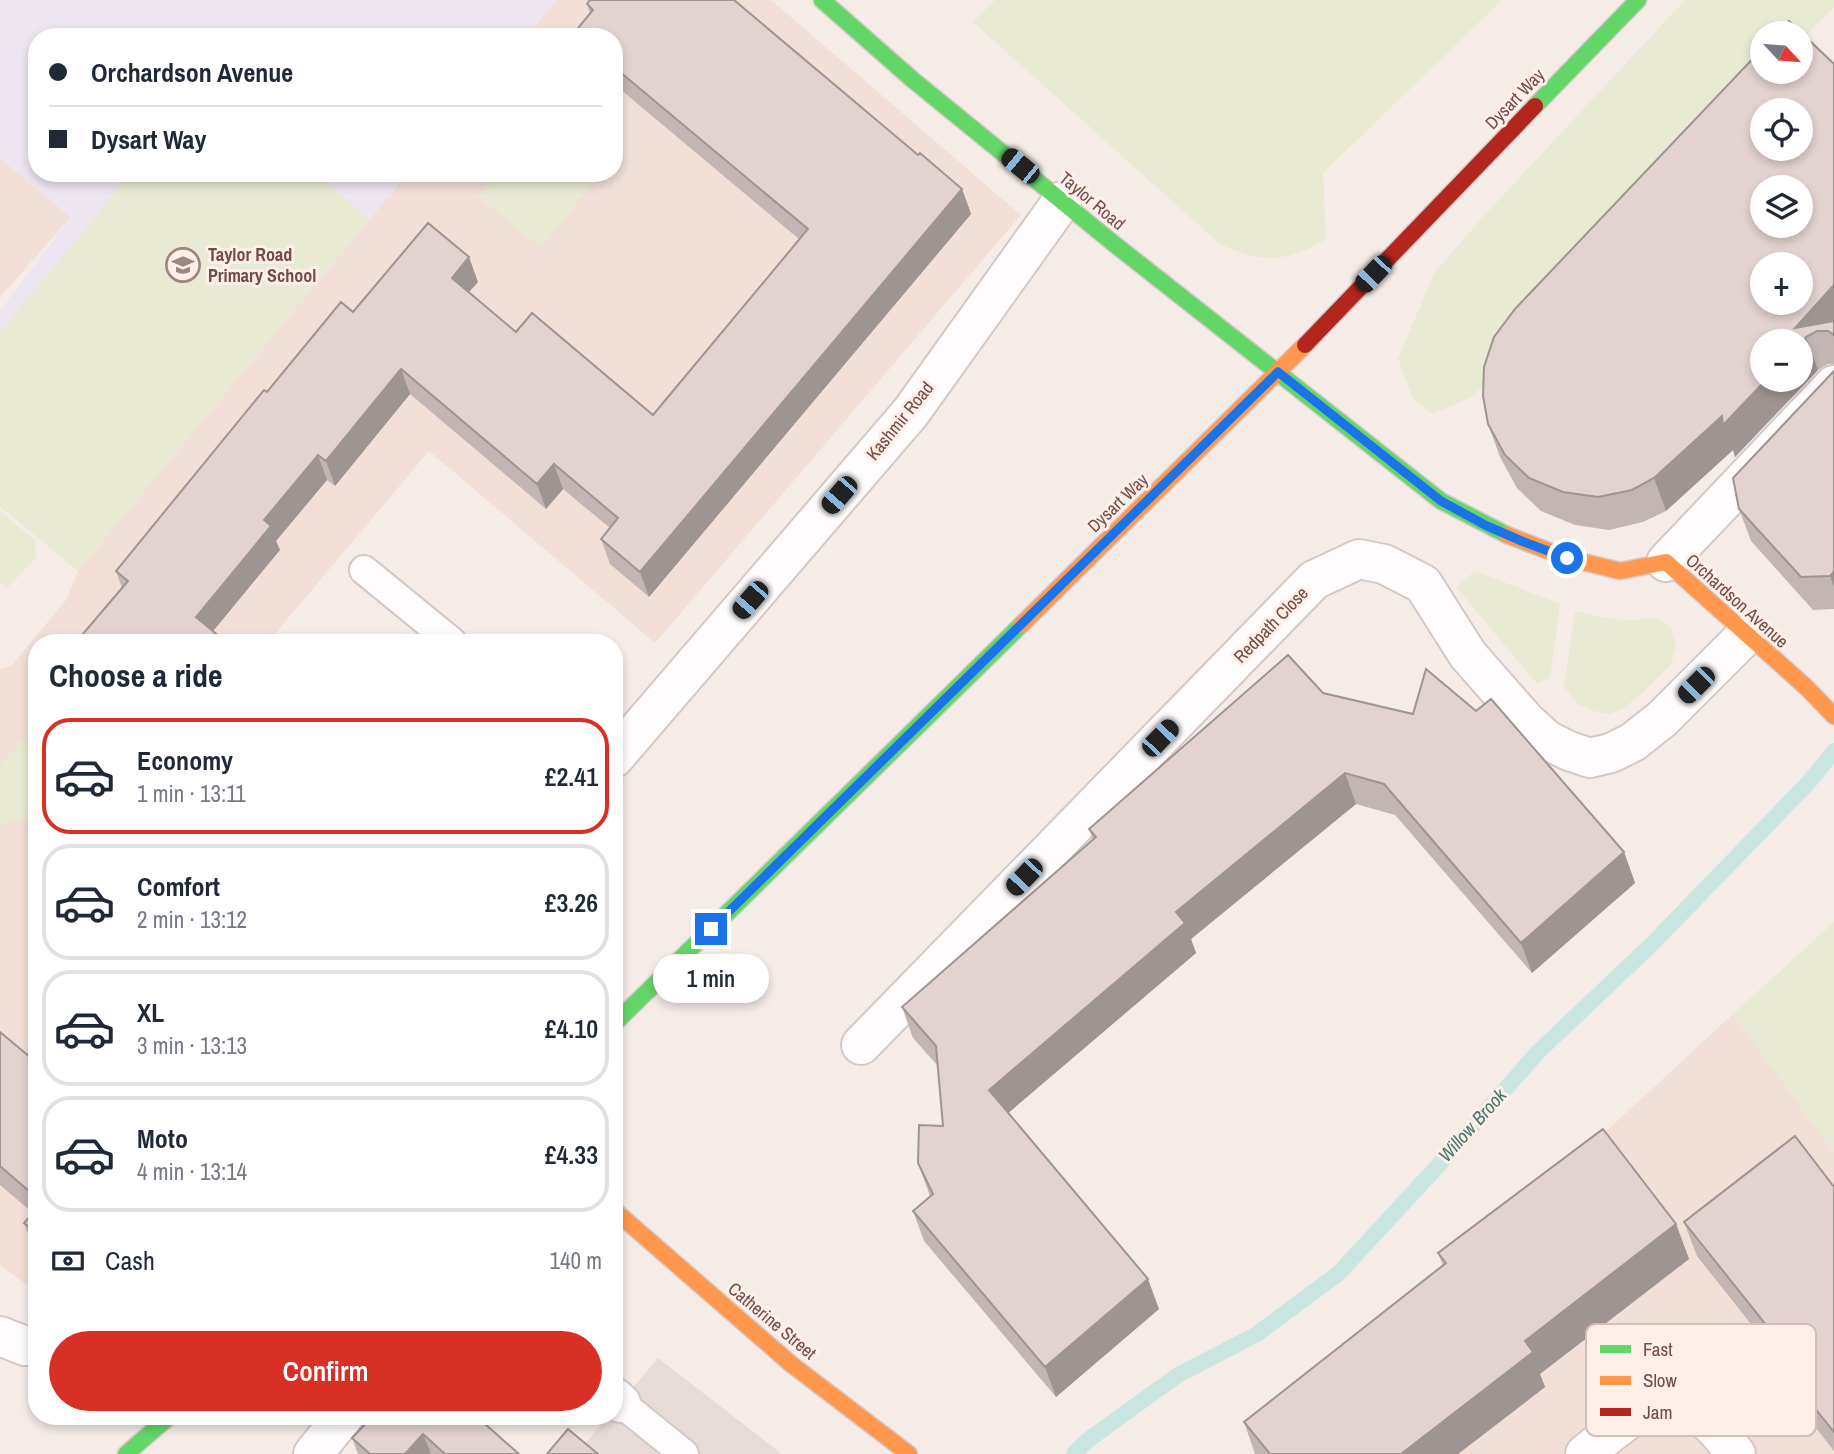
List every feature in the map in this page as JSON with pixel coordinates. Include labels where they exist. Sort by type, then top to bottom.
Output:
[{"type":"street","name":"Taylor Road","points":[[822,0],[913,80],[1118,247],[1278,372]]},
{"type":"street","name":"Dysart Way","points":[[623,1015],[1278,372],[1637,0]]},
{"type":"street","name":"Kashmir Road","points":[[623,748],[911,412],[1062,201]]},
{"type":"street","name":"Orchardson Avenue","points":[[1278,372],[1441,501],[1487,526],[1567,558],[1620,571],[1666,562],[1807,688],[1834,716]]},
{"type":"street","points":[[1666,562],[1834,385]]},
{"type":"street","name":"Redpath Close","points":[[861,1045],[1314,580],[1359,559],[1384,564],[1423,584],[1468,655],[1526,721],[1547,740],[1590,758],[1611,753],[1633,742],[1662,719],[1746,635]]},
{"type":"street","name":"Catherine Street","points":[[623,1218],[791,1364],[909,1454]]},
{"type":"street","points":[[0,1336],[28,1346]]},
{"type":"street","points":[[126,1454],[160,1425]]},
{"type":"street","points":[[313,1454],[337,1425]]},
{"type":"street","points":[[1585,1454],[1608,1436]]},
{"type":"street","points":[[1721,1436],[1736,1454]]},
{"type":"lane","points":[[364,570],[443,634]]},
{"type":"lane","points":[[623,1404],[684,1454]]},
{"type":"shaded area","name":"Taylor Road Primary School","points":[[0,0],[557,0],[533,28],[28,28],[28,181],[0,158]]},
{"type":"shaded area","points":[[557,0],[771,0],[1021,215],[655,643],[429,451],[275,634],[38,634],[66,600],[78,571],[401,182],[623,182],[623,28],[533,28]]},
{"type":"shaded area","points":[[0,158],[71,217],[0,297]]},
{"type":"shaded area","name":"Taylor Road Primary School","points":[[29,182],[401,182],[78,571],[0,506],[0,311],[71,217]]},
{"type":"shaded area","points":[[28,646],[28,1285],[0,1265],[0,669],[11,666]]},
{"type":"shaded area","points":[[1733,1014],[1834,1153],[1834,1454],[1257,1454]]},
{"type":"shaded area","points":[[658,1358],[782,1454],[576,1454],[601,1425],[623,1425],[623,1399]]},
{"type":"green space","points":[[995,0],[1502,0],[1323,173],[1326,239],[1298,253],[1261,258],[1220,244],[973,22]]},
{"type":"green space","points":[[1685,0],[1834,0],[1834,7],[1813,28],[1813,21],[1750,21],[1751,84],[1493,379],[1469,398],[1432,414],[1413,399],[1398,359],[1434,273]]},
{"type":"green space","name":"Taylor Road Primary School","points":[[124,182],[325,182],[369,219],[78,571],[0,506],[0,332]]},
{"type":"green space","points":[[490,182],[595,182],[541,248],[478,197]]},
{"type":"green space","points":[[0,511],[35,540],[36,558],[7,588],[0,582]]},
{"type":"green space","points":[[1475,571],[1560,604],[1550,678],[1537,684],[1456,587]]},
{"type":"green space","points":[[1575,611],[1621,621],[1657,618],[1671,628],[1676,648],[1671,664],[1636,699],[1620,710],[1608,714],[1579,705],[1564,687]]},
{"type":"green space","points":[[23,739],[28,743],[28,821],[5,822],[0,829],[0,765]]},
{"type":"green space","points":[[1834,922],[1834,1153],[1733,1014]]},
{"type":"building","points":[[590,0],[734,0],[962,189],[640,572],[601,539],[618,518],[554,464],[537,484],[401,369],[326,461],[318,455],[264,520],[271,526],[196,617],[216,634],[83,634],[128,581],[116,571],[264,390],[267,392],[341,302],[353,312],[428,223],[469,257],[452,278],[516,332],[532,313],[653,415],[808,229],[623,75],[623,28],[578,28],[593,10],[587,4]]},
{"type":"building","points":[[1813,44],[1834,64],[1834,285],[1813,308],[1813,252],[1750,252],[1750,315],[1807,315],[1795,328],[1834,321],[1834,335],[1828,331],[1813,333],[1813,329],[1750,329],[1750,392],[1755,392],[1723,425],[1722,416],[1654,478],[1632,490],[1598,497],[1563,492],[1529,478],[1505,455],[1488,424],[1483,396],[1484,367],[1494,337],[1515,309],[1750,62],[1750,84],[1813,84]]},
{"type":"building","points":[[1834,371],[1834,571],[1830,576],[1801,577],[1739,509],[1733,478]]},
{"type":"building","points":[[1288,655],[1323,693],[1413,714],[1426,669],[1476,711],[1491,699],[1624,852],[1521,943],[1384,784],[1345,773],[1176,912],[1185,923],[989,1090],[1148,1279],[1045,1367],[913,1211],[933,1194],[918,1163],[919,1125],[943,1126],[936,1046],[902,1007],[1096,837],[1089,829]]},
{"type":"building","points":[[0,1032],[28,1055],[28,1190],[0,1166]]},
{"type":"building","points":[[1603,1129],[1676,1224],[1525,1341],[1533,1352],[1401,1454],[1270,1454],[1244,1422],[1446,1263],[1438,1253]]},
{"type":"building","points":[[1795,1136],[1834,1187],[1834,1432],[1816,1410],[1816,1324],[1765,1324],[1684,1222]]},
{"type":"building","points":[[364,1425],[486,1425],[519,1454],[445,1454],[423,1434],[405,1454],[370,1454],[352,1438]]},
{"type":"building","points":[[568,1429],[598,1454],[547,1454]]},
{"type":"waterway","name":"Willow Brook","points":[[1074,1454],[1088,1440],[1178,1375],[1257,1334],[1339,1273],[1537,1053],[1652,944],[1809,782],[1834,751]]},
{"type":"traffic: fast","points":[[822,0],[913,80],[1118,247],[1441,501],[1507,535]]},
{"type":"traffic: fast","points":[[1535,106],[1638,0]]},
{"type":"traffic: fast","points":[[623,1015],[1021,625]]},
{"type":"traffic: fast","points":[[126,1454],[160,1425]]},
{"type":"traffic: slow","points":[[1021,625],[1305,345]]},
{"type":"traffic: slow","points":[[1507,535],[1567,558],[1620,571],[1666,562],[1807,688],[1834,716]]},
{"type":"traffic: slow","points":[[623,1218],[791,1364],[909,1454]]},
{"type":"traffic: jam","points":[[1305,345],[1535,106]]},
{"type":"place","name":"Taylor Road Primary School","points":[[183,265]]},
{"type":"route","points":[[711,929],[1278,372],[1441,501],[1487,526],[1567,558]]}]
